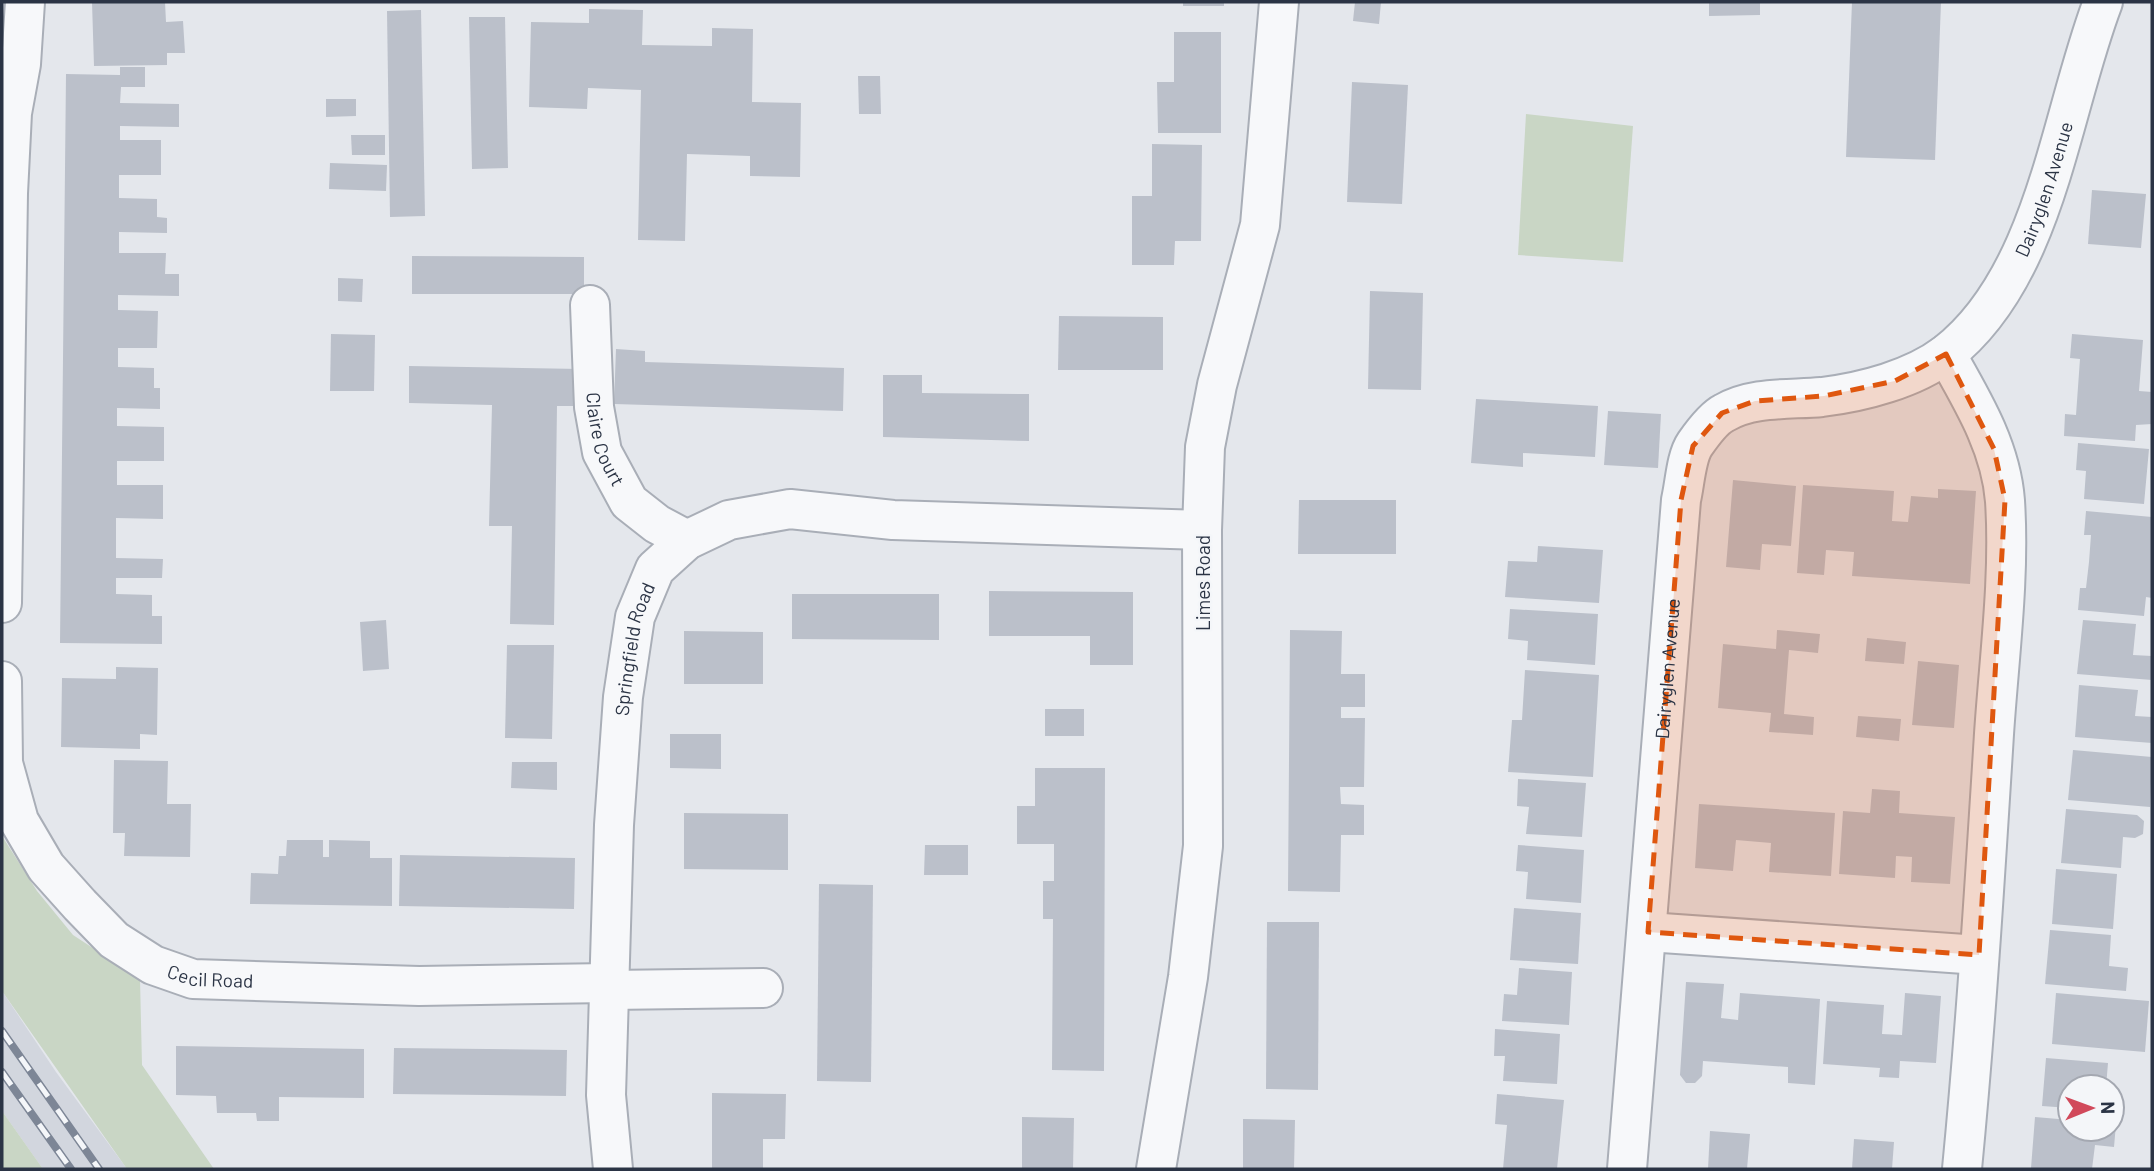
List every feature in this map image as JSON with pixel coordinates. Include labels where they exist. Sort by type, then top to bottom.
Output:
[{"type":"street","points":[[2,603],[5,193],[12,113],[21,64],[25,2]]},
{"type":"street","name":"Limes Road","points":[[1156,1169],[1188,977],[1203,846],[1202,530],[1205,447],[1264,200],[1279,2]]},
{"type":"street","name":"Dairyglen Avenue","points":[[1627,1169],[1681,500],[1693,446],[1722,413],[1755,401],[1824,396],[1895,381],[1946,354],[1997,301],[2031,229],[2061,144],[2084,52],[2103,2]]},
{"type":"street","name":"Claire Court","points":[[590,305],[594,407],[602,452],[629,502],[657,524],[687,540]]},
{"type":"street","points":[[1946,354],[1974,404],[1994,449],[2005,500],[2003,591],[1962,1169]]},
{"type":"street","name":"Springfield Road","points":[[613,1169],[606,1095],[616,799],[623,697],[635,617],[655,569],[687,540],[729,520],[790,509],[906,521],[1202,530]]},
{"type":"street","name":"Cecil Road","points":[[2,681],[3,763],[19,821],[46,867],[80,905],[114,940],[153,965],[193,979],[419,986],[763,988]]},
{"type":"street","points":[[1648,932],[1979,955]]},
{"type":"highlighted area","points":[[1946,354],[1994,449],[2005,500],[1979,955],[1648,932],[1681,500],[1693,446],[1722,413],[1755,401],[1824,396],[1895,381]]},
{"type":"shaded area","points":[[2,991],[56,1072],[127,1169],[43,1169],[2,1111]]},
{"type":"green space","points":[[1526,114],[1633,126],[1623,262],[1518,255]]},
{"type":"green space","points":[[2,836],[37,891],[73,935],[140,979],[142,1065],[214,1169],[127,1169],[2,991]]},
{"type":"green space","points":[[2,1111],[43,1169],[2,1169]]},
{"type":"building","points":[[92,2],[165,2],[166,22],[183,21],[185,53],[167,53],[167,65],[94,66]]},
{"type":"building","points":[[1183,2],[1224,2],[1224,6],[1183,6]]},
{"type":"building","points":[[1355,2],[1381,2],[1379,24],[1353,21]]},
{"type":"building","points":[[1709,2],[1760,2],[1760,15],[1709,16]]},
{"type":"building","points":[[1852,2],[1941,2],[1935,160],[1846,157]]},
{"type":"building","points":[[589,9],[643,10],[642,45],[712,46],[712,28],[753,29],[752,102],[801,103],[800,177],[750,176],[750,156],[687,154],[685,241],[638,240],[641,90],[588,88],[587,109],[529,107],[531,22],[589,23]]},
{"type":"building","points":[[421,10],[425,216],[390,217],[387,11]]},
{"type":"building","points":[[469,17],[505,17],[508,168],[472,169]]},
{"type":"building","points":[[1174,32],[1221,32],[1221,133],[1158,133],[1157,82],[1174,82]]},
{"type":"building","points":[[120,67],[145,67],[145,87],[121,87],[120,103],[179,104],[179,127],[120,126],[120,140],[161,140],[161,175],[119,175],[119,198],[157,199],[157,217],[167,218],[167,233],[119,232],[119,253],[166,253],[165,274],[179,274],[179,296],[118,295],[118,310],[158,311],[157,348],[118,348],[118,367],[154,368],[154,388],[160,388],[160,409],[117,408],[117,426],[164,427],[164,461],[117,461],[117,485],[163,485],[163,519],[116,518],[116,558],[163,559],[162,578],[116,578],[116,594],[152,595],[152,616],[162,616],[162,644],[60,643],[66,74],[120,75]]},
{"type":"building","points":[[858,76],[880,76],[881,114],[859,114]]},
{"type":"building","points":[[1352,82],[1408,85],[1402,204],[1347,202]]},
{"type":"building","points":[[326,99],[356,99],[356,116],[326,117]]},
{"type":"building","points":[[351,135],[385,135],[385,155],[352,155]]},
{"type":"building","points":[[1152,144],[1202,145],[1201,241],[1175,241],[1174,265],[1132,265],[1132,196],[1152,196]]},
{"type":"building","points":[[330,163],[387,165],[386,191],[329,189]]},
{"type":"building","points":[[2092,190],[2146,194],[2141,248],[2088,244]]},
{"type":"building","points":[[412,256],[584,257],[584,294],[412,294]]},
{"type":"building","points":[[338,278],[363,279],[362,302],[338,301]]},
{"type":"building","points":[[1370,291],[1423,293],[1421,390],[1368,389]]},
{"type":"building","points":[[1059,316],[1163,317],[1163,370],[1058,370]]},
{"type":"building","points":[[331,334],[375,335],[374,391],[330,391]]},
{"type":"building","points":[[2072,334],[2143,340],[2139,391],[2152,392],[2152,424],[2136,425],[2135,441],[2064,436],[2065,414],[2076,415],[2080,359],[2070,358]]},
{"type":"building","points":[[616,349],[645,351],[645,362],[844,368],[843,411],[614,404]]},
{"type":"building","points":[[409,366],[581,369],[581,406],[557,406],[554,625],[510,624],[512,526],[489,526],[492,405],[409,403]]},
{"type":"building","points":[[883,375],[922,375],[922,393],[1029,394],[1029,441],[883,437]]},
{"type":"building","points":[[1476,399],[1598,406],[1595,457],[1523,453],[1523,467],[1471,463]]},
{"type":"building","points":[[1608,411],[1661,414],[1658,468],[1604,465]]},
{"type":"building","points":[[2078,443],[2149,449],[2144,504],[2084,499],[2086,471],[2076,470]]},
{"type":"building","points":[[1733,480],[1796,486],[1791,546],[1762,544],[1760,570],[1726,567]]},
{"type":"building","points":[[1803,485],[1894,491],[1892,521],[1908,522],[1911,496],[1938,498],[1938,489],[1976,491],[1970,584],[1852,576],[1854,552],[1826,550],[1824,575],[1797,573]]},
{"type":"building","points":[[1299,500],[1396,500],[1396,554],[1298,554]]},
{"type":"building","points":[[2086,511],[2152,517],[2152,598],[2146,597],[2144,616],[2078,610],[2080,588],[2086,588],[2089,562],[2091,535],[2084,535]]},
{"type":"building","points":[[1538,546],[1603,550],[1599,603],[1505,597],[1508,561],[1537,562]]},
{"type":"building","points":[[989,591],[1133,592],[1133,665],[1090,665],[1090,636],[989,636]]},
{"type":"building","points":[[792,594],[939,594],[939,640],[792,639]]},
{"type":"building","points":[[1510,609],[1598,614],[1595,665],[1527,660],[1528,641],[1508,639]]},
{"type":"building","points":[[386,620],[389,669],[363,671],[360,622]]},
{"type":"building","points":[[2083,620],[2136,624],[2133,655],[2152,656],[2152,680],[2077,674]]},
{"type":"building","points":[[1290,630],[1342,631],[1341,674],[1365,674],[1365,707],[1341,707],[1341,718],[1365,718],[1364,787],[1340,787],[1341,804],[1364,805],[1364,835],[1341,835],[1340,892],[1288,891]]},
{"type":"building","points":[[1777,630],[1820,634],[1818,653],[1789,650],[1784,714],[1814,717],[1813,735],[1769,732],[1771,713],[1718,708],[1723,644],[1776,649]]},
{"type":"building","points":[[684,631],[763,632],[763,684],[684,684]]},
{"type":"building","points":[[1867,638],[1906,642],[1904,664],[1865,661]]},
{"type":"building","points":[[507,645],[554,645],[552,739],[505,738]]},
{"type":"building","points":[[1918,661],[1959,665],[1954,728],[1912,725]]},
{"type":"building","points":[[116,667],[158,668],[157,735],[140,734],[140,749],[61,747],[62,678],[116,679]]},
{"type":"building","points":[[1525,670],[1599,675],[1593,777],[1508,772],[1512,720],[1522,720]]},
{"type":"building","points":[[2079,685],[2138,690],[2135,716],[2152,717],[2152,743],[2075,737]]},
{"type":"building","points":[[1045,709],[1084,709],[1084,736],[1045,736]]},
{"type":"building","points":[[1858,716],[1901,719],[1899,741],[1856,737]]},
{"type":"building","points":[[670,734],[721,734],[721,769],[670,768]]},
{"type":"building","points":[[2073,750],[2152,757],[2150,807],[2068,800]]},
{"type":"building","points":[[114,760],[168,761],[167,804],[191,804],[190,857],[124,856],[125,833],[113,833]]},
{"type":"building","points":[[512,762],[557,762],[557,790],[511,788]]},
{"type":"building","points":[[1035,768],[1105,768],[1104,1071],[1052,1070],[1053,919],[1043,919],[1043,881],[1054,881],[1054,844],[1017,844],[1017,806],[1035,806]]},
{"type":"building","points":[[1518,779],[1586,783],[1582,837],[1526,834],[1529,807],[1517,806]]},
{"type":"building","points":[[1872,789],[1900,791],[1899,813],[1955,817],[1950,884],[1911,882],[1912,857],[1896,856],[1895,878],[1839,874],[1843,811],[1870,813]]},
{"type":"building","points":[[1699,804],[1835,813],[1831,876],[1769,872],[1771,843],[1736,840],[1733,871],[1695,868]]},
{"type":"building","points":[[2066,809],[2137,815],[2144,821],[2143,834],[2135,838],[2123,837],[2121,868],[2061,863]]},
{"type":"building","points":[[684,813],[788,814],[788,870],[684,869]]},
{"type":"building","points":[[287,840],[323,840],[323,857],[329,857],[329,840],[370,841],[370,858],[392,858],[392,906],[250,904],[251,873],[278,874],[279,856],[286,856]]},
{"type":"building","points":[[925,845],[968,845],[968,875],[924,875]]},
{"type":"building","points":[[1518,845],[1584,850],[1581,903],[1526,899],[1528,872],[1516,871]]},
{"type":"building","points":[[400,855],[575,858],[574,909],[399,906]]},
{"type":"building","points":[[2056,869],[2117,874],[2113,929],[2052,924]]},
{"type":"building","points":[[819,884],[873,885],[871,1082],[817,1081]]},
{"type":"building","points":[[1514,908],[1581,913],[1578,964],[1510,960]]},
{"type":"building","points":[[1267,922],[1319,922],[1318,1090],[1266,1089]]},
{"type":"building","points":[[2050,930],[2111,935],[2109,966],[2128,968],[2126,991],[2045,984]]},
{"type":"building","points":[[1519,968],[1572,972],[1569,1025],[1502,1021],[1504,994],[1517,995]]},
{"type":"building","points":[[1686,982],[1724,984],[1721,1018],[1738,1020],[1740,993],[1820,999],[1815,1085],[1788,1083],[1788,1067],[1703,1061],[1702,1076],[1695,1083],[1686,1083],[1680,1075]]},
{"type":"building","points":[[1905,993],[1941,996],[1936,1063],[1900,1061],[1899,1078],[1879,1077],[1880,1068],[1823,1064],[1827,1001],[1884,1005],[1882,1034],[1902,1035]]},
{"type":"building","points":[[2056,993],[2149,1001],[2145,1052],[2052,1044]]},
{"type":"building","points":[[1495,1029],[1560,1034],[1557,1084],[1503,1081],[1505,1056],[1494,1056]]},
{"type":"building","points":[[176,1046],[364,1049],[364,1098],[279,1097],[279,1121],[257,1121],[256,1113],[217,1113],[216,1096],[176,1095]]},
{"type":"building","points":[[394,1048],[567,1050],[566,1096],[393,1094]]},
{"type":"building","points":[[2046,1058],[2108,1063],[2107,1073],[2056,1073],[2056,1107],[2042,1106]]},
{"type":"building","points":[[712,1093],[786,1094],[785,1139],[763,1139],[763,1169],[712,1169]]},
{"type":"building","points":[[1497,1094],[1564,1100],[1557,1169],[1503,1169],[1507,1125],[1495,1124]]},
{"type":"building","points":[[1022,1117],[1074,1118],[1073,1169],[1022,1169]]},
{"type":"building","points":[[2035,1117],[2056,1119],[2056,1143],[2114,1143],[2114,1147],[2095,1145],[2092,1169],[2031,1168]]},
{"type":"building","points":[[1243,1119],[1295,1120],[1294,1169],[1243,1169]]},
{"type":"building","points":[[1710,1131],[1750,1134],[1747,1169],[1708,1169]]},
{"type":"building","points":[[1854,1139],[1894,1142],[1892,1169],[1852,1169]]},
{"type":"railway","points":[[2,1031],[99,1169]]},
{"type":"railway","points":[[2,1072],[71,1169]]}]
